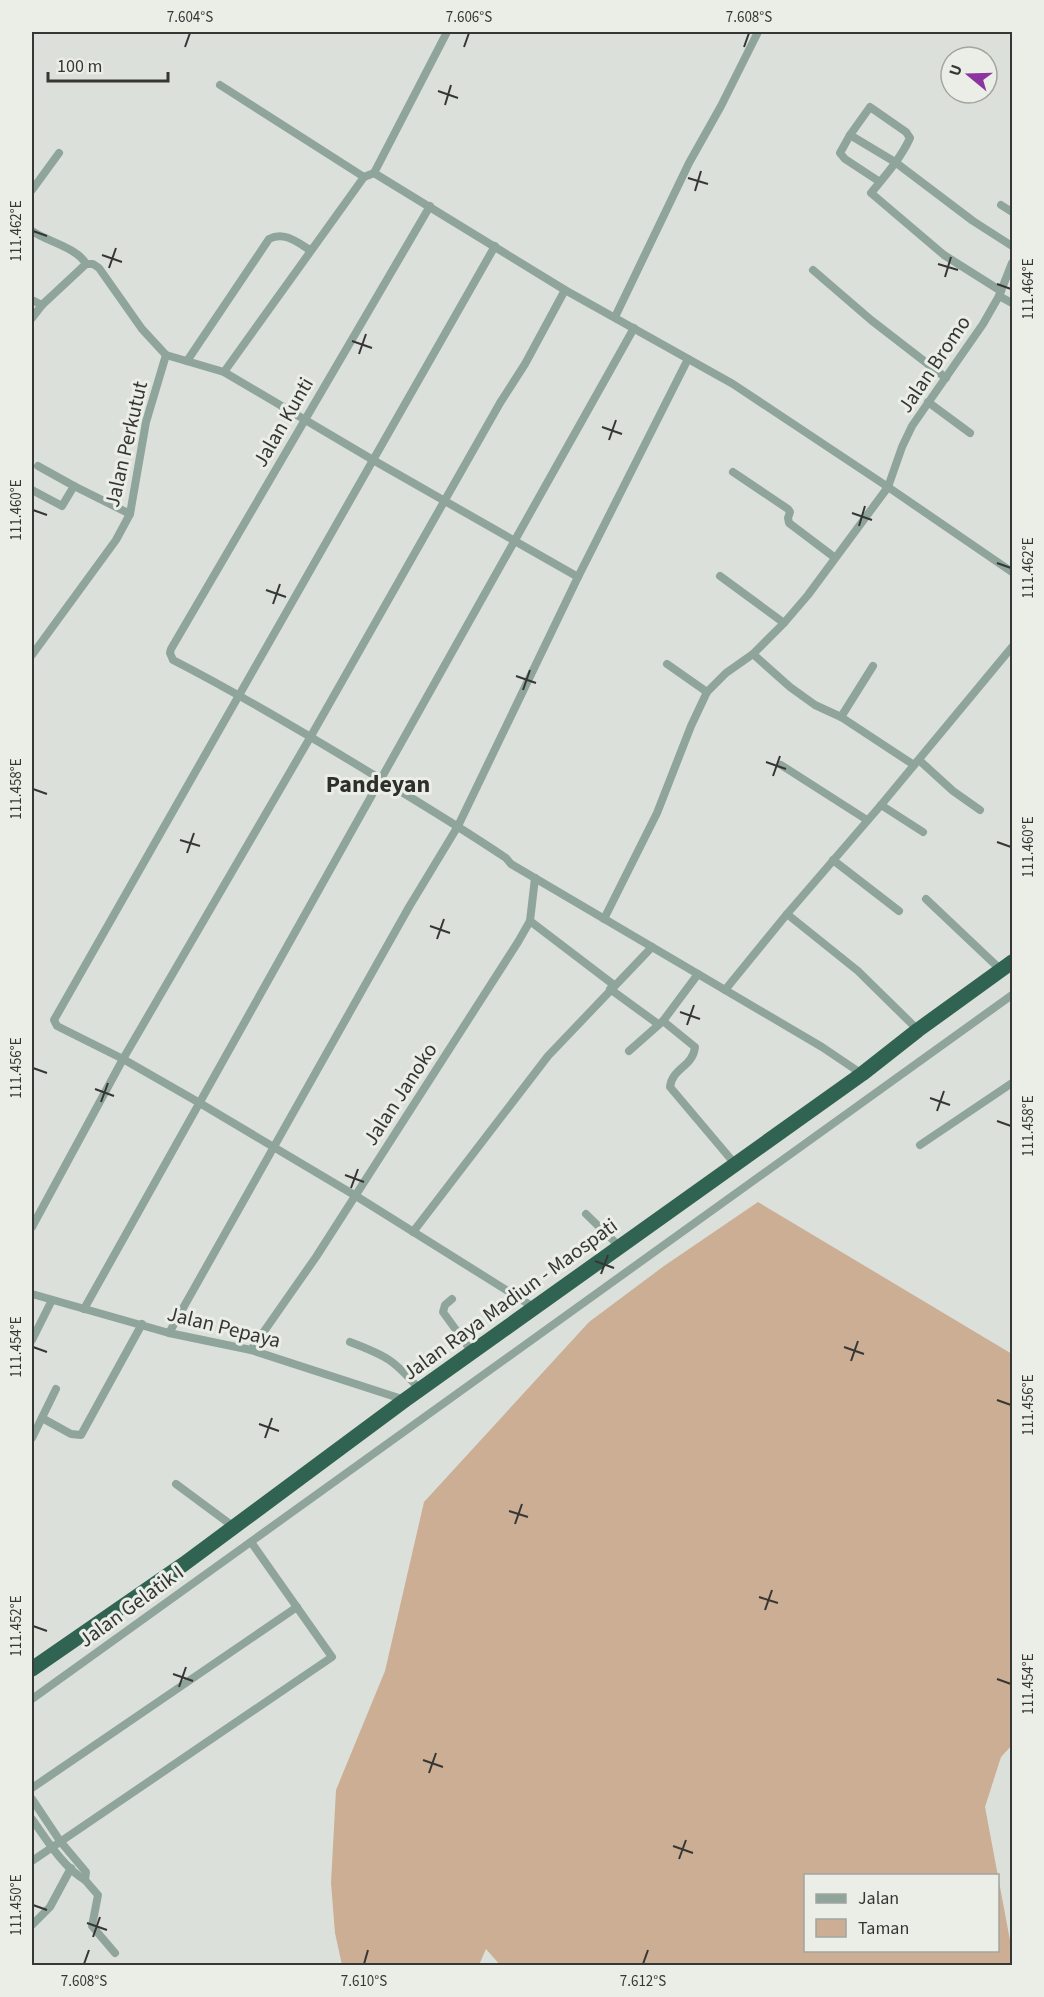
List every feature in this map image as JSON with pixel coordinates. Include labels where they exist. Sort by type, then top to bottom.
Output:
[{"type":"highway","name":"Jalan Raya Madiun - Maospati","points":[[32,1670],[862,1074],[918,1030],[1007,966]]},
{"type":"street","points":[[225,372],[364,177],[374,173],[447,32]]},
{"type":"street","points":[[615,317],[689,164],[758,32]]},
{"type":"street","points":[[220,85],[364,177]]},
{"type":"street","points":[[880,182],[841,156],[841,149],[849,135],[871,107],[909,135],[909,141],[895,162],[880,182],[871,193],[944,255],[1012,303]]},
{"type":"street","points":[[849,135],[895,162],[973,221],[1012,246]]},
{"type":"street","points":[[32,190],[59,153]]},
{"type":"street","points":[[374,173],[566,290],[733,384],[1012,572]]},
{"type":"street","name":"Jalan Kunti","points":[[241,695],[173,660],[171,649],[430,206]]},
{"type":"street","points":[[1001,206],[1012,212]]},
{"type":"street","points":[[32,231],[63,246],[84,259],[86,264]]},
{"type":"street","points":[[187,361],[269,238],[286,236],[310,250]]},
{"type":"street","points":[[495,246],[54,1023],[198,1102],[356,1196],[535,1308]]},
{"type":"street","name":"Jalan Bromo","points":[[707,692],[726,673],[753,654],[784,623],[808,595],[888,487],[912,426],[971,343],[1000,293],[1012,263]]},
{"type":"street","points":[[32,318],[42,305],[86,264],[93,264],[99,268],[142,329],[166,355],[225,372],[578,577]]},
{"type":"street","points":[[813,270],[871,320],[946,378]]},
{"type":"street","points":[[32,1227],[123,1059],[566,290]]},
{"type":"street","points":[[32,300],[42,305]]},
{"type":"street","points":[[84,1309],[634,328]]},
{"type":"street","name":"Jalan Perkutut","points":[[32,655],[116,540],[130,514],[146,422],[166,355]]},
{"type":"street","points":[[169,1333],[409,907],[458,826],[578,577],[688,359]]},
{"type":"street","points":[[928,402],[970,433]]},
{"type":"street","points":[[38,466],[130,514]]},
{"type":"street","points":[[733,472],[788,509],[789,523],[834,557]]},
{"type":"street","points":[[32,490],[62,506],[74,486]]},
{"type":"street","points":[[720,576],[784,623]]},
{"type":"street","points":[[724,990],[1012,647]]},
{"type":"street","points":[[753,654],[790,687],[815,705],[841,717],[917,762],[980,810]]},
{"type":"street","points":[[604,919],[657,813],[691,726],[707,692],[667,664]]},
{"type":"street","points":[[841,717],[873,666]]},
{"type":"street","points":[[241,695],[458,826],[535,878],[822,1047],[862,1074]]},
{"type":"street","points":[[781,765],[867,820]]},
{"type":"street","points":[[881,805],[923,832]]},
{"type":"street","points":[[832,860],[899,911]]},
{"type":"street","name":"Jalan Janoko","points":[[251,1350],[356,1196],[520,939],[530,921],[535,878]]},
{"type":"street","points":[[926,899],[1007,966]]},
{"type":"street","points":[[788,914],[858,971],[918,1030]]},
{"type":"street","points":[[530,921],[612,987],[695,1047],[694,1056],[671,1079],[670,1087],[735,1164]]},
{"type":"street","points":[[413,1232],[548,1056],[652,947]]},
{"type":"street","points":[[629,1051],[661,1023],[698,974]]},
{"type":"street","name":"Jalan Gelatik I","points":[[32,1699],[1012,995]]},
{"type":"street","points":[[920,1145],[1012,1083]]},
{"type":"street","points":[[586,1214],[620,1247]]},
{"type":"street","name":"Jalan Pepaya","points":[[32,1294],[169,1333],[251,1350],[405,1400]]},
{"type":"street","points":[[452,1299],[442,1309],[444,1316],[472,1352]]},
{"type":"street","points":[[32,1340],[52,1300]]},
{"type":"street","points":[[42,1418],[71,1434],[81,1435],[142,1324]]},
{"type":"street","points":[[350,1342],[393,1361],[420,1390]]},
{"type":"street","points":[[32,1438],[56,1389]]},
{"type":"street","points":[[176,1484],[234,1527]]},
{"type":"street","points":[[32,1861],[332,1657],[251,1542]]},
{"type":"street","points":[[32,1788],[297,1607]]},
{"type":"street","points":[[32,1799],[60,1841],[86,1872],[86,1880]]},
{"type":"street","points":[[32,1819],[52,1847],[98,1895],[92,1926],[115,1953]]},
{"type":"street","points":[[32,1925],[50,1907],[72,1868]]},
{"type":"green space","points":[[758,1202],[1012,1354],[1012,1745],[1001,1757],[985,1807],[998,1874],[804,1874],[804,1952],[999,1952],[999,1881],[1012,1951],[1012,1965],[501,1966],[486,1949],[479,1965],[342,1965],[335,1933],[331,1883],[336,1790],[385,1671],[424,1502],[589,1322],[664,1266]]},
{"type":"district","name":"Pandeyan","points":[[378,784]]}]
